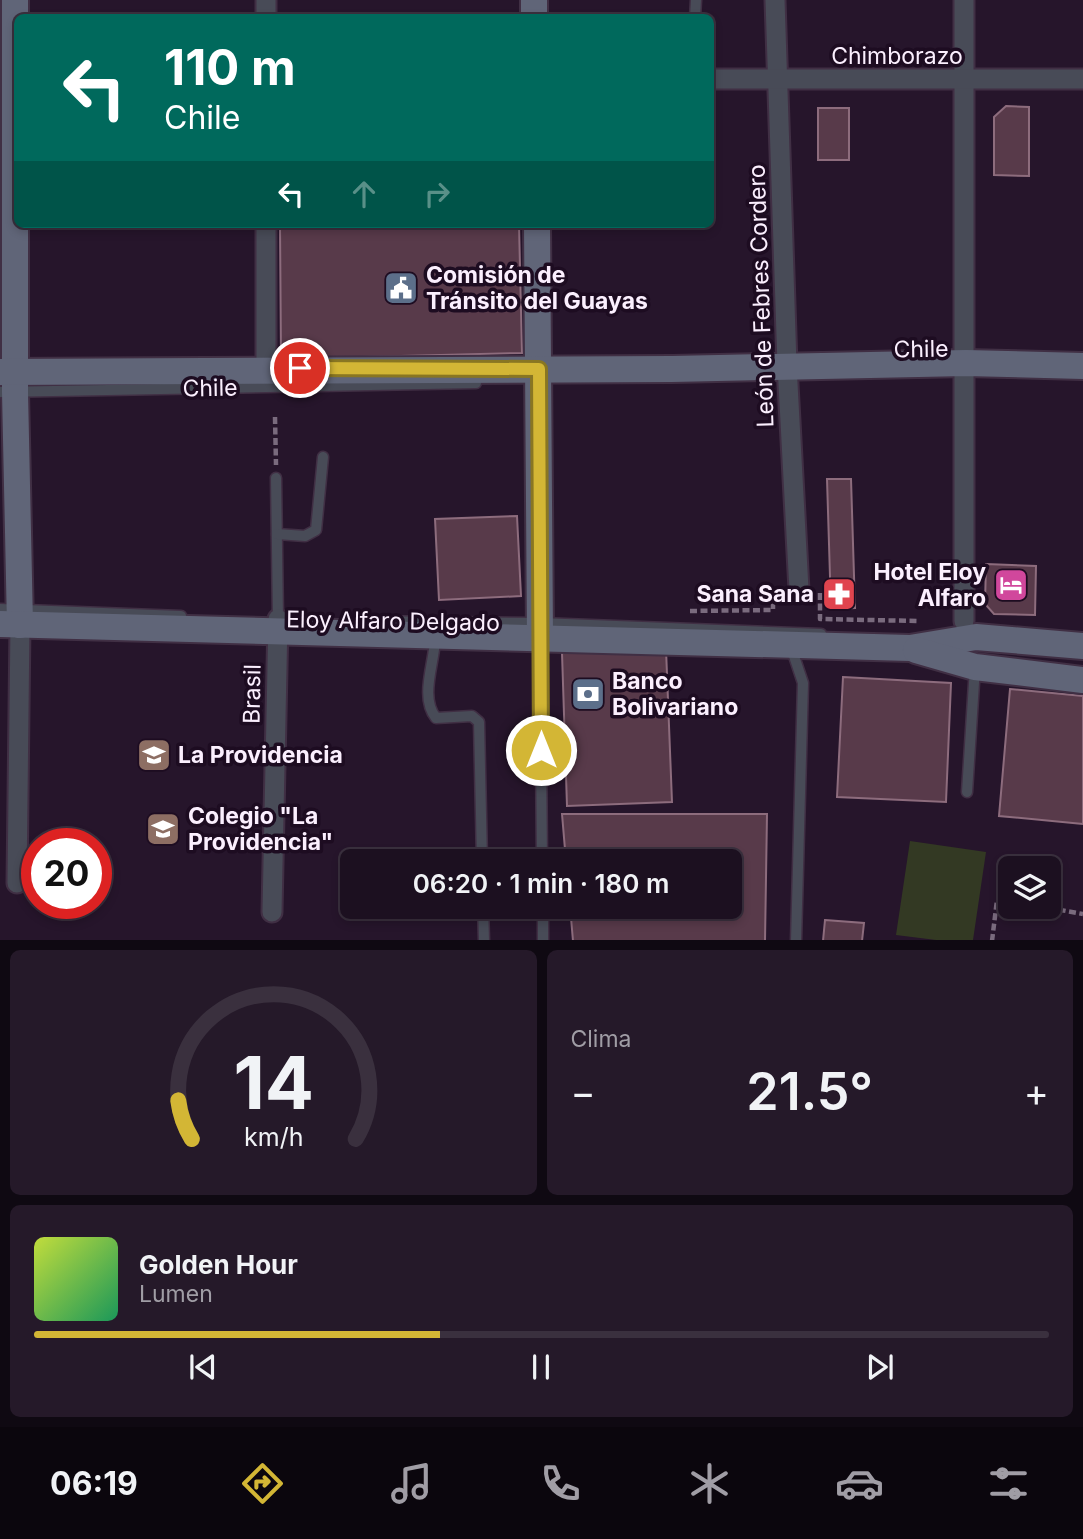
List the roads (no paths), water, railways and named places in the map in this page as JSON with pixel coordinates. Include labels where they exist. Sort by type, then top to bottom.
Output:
[{"type":"main road","points":[[10,617],[8,382],[14,20]]},
{"type":"main road","points":[[537,228],[535,377],[540,631]]},
{"type":"main road","name":"Chile","points":[[8,382],[266,369],[535,377],[779,361],[966,356],[1083,349]]},
{"type":"main road","name":"Chile","points":[[966,356],[1083,366]]},
{"type":"main road","name":"Eloy Alfaro Delgado","points":[[10,617],[278,623],[435,637],[540,631],[791,647],[910,649],[976,637],[1083,646]]},
{"type":"main road","name":"Eloy Alfaro Delgado","points":[[910,649],[975,667],[1083,680]]},
{"type":"street","name":"León de Febres Cordero","points":[[775,0],[778,80],[779,361],[799,590]]},
{"type":"street","points":[[964,0],[964,621]]},
{"type":"street","name":"Chimborazo","points":[[714,79],[1083,79]]},
{"type":"street","points":[[266,228],[266,369]]},
{"type":"street","points":[[10,617],[17,883]]},
{"type":"street","name":"Brasil","points":[[272,912],[278,623]]},
{"type":"lane","name":"Chile","points":[[8,382],[486,383]]},
{"type":"lane","points":[[277,534],[306,536],[316,530],[324,457]]},
{"type":"lane","name":"Brasil","points":[[276,478],[278,623]]},
{"type":"lane","points":[[10,617],[196,616]]},
{"type":"lane","name":"Eloy Alfaro Delgado","points":[[347,620],[540,631],[810,632],[910,649]]},
{"type":"lane","points":[[540,631],[542,849]]},
{"type":"lane","points":[[435,637],[435,660],[428,693],[430,711],[436,718],[472,716],[479,722],[482,849]]},
{"type":"lane","points":[[791,647],[803,683],[796,940]]},
{"type":"lane","points":[[967,792],[975,667]]},
{"type":"lane","points":[[483,919],[484,940]]},
{"type":"lane","points":[[543,919],[543,940]]},
{"type":"place","name":"Comisión de Tránsito del Guayas","points":[[401,288]]},
{"type":"place","name":"Hotel Eloy Alfaro","points":[[1011,585]]},
{"type":"place","name":"Sana Sana","points":[[839,594]]},
{"type":"place","name":"Banco Bolivariano","points":[[588,694]]},
{"type":"place","name":"La Providencia","points":[[154,755]]},
{"type":"place","name":"Colegio \"La Providencia\"","points":[[163,829]]}]
